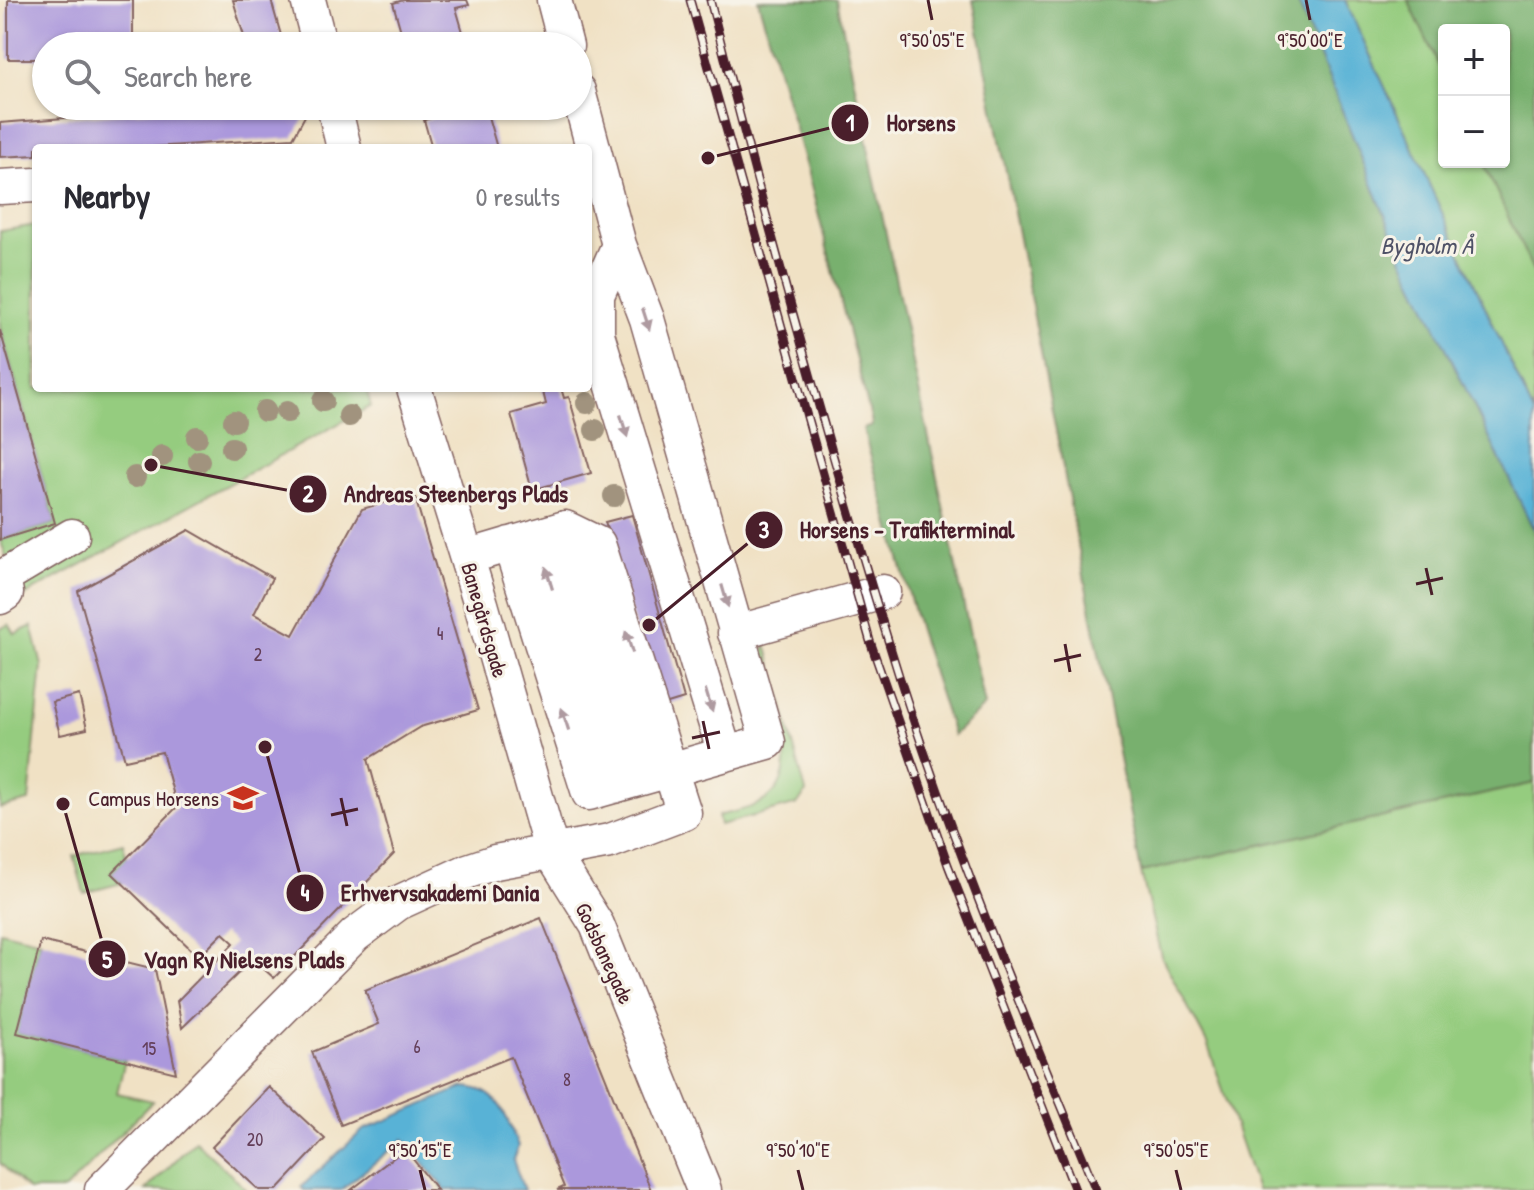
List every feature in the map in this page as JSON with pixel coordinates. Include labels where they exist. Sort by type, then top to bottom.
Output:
[{"type":"street","points":[[308,0],[316,32]]},
{"type":"street","points":[[554,0],[562,32]]},
{"type":"street","points":[[337,120],[343,144]]},
{"type":"street","points":[[586,120],[619,245],[647,319],[768,742],[629,782]]},
{"type":"street","points":[[0,187],[32,185]]},
{"type":"street","points":[[619,245],[597,295],[597,334],[725,754]]},
{"type":"street","name":"Banegårdsgade","points":[[415,392],[467,557],[552,853]]},
{"type":"street","points":[[2,585],[72,536]]},
{"type":"street","points":[[467,557],[537,536],[598,544],[629,782]]},
{"type":"street","points":[[102,1190],[355,935],[398,903],[495,862],[610,841],[684,813],[629,782],[537,536]]},
{"type":"street","points":[[735,633],[835,601],[883,592]]},
{"type":"street","name":"Godsbanegade","points":[[552,853],[597,925],[704,1190]]},
{"type":"green space","points":[[758,0],[837,0],[985,706],[953,735],[919,630],[863,429],[872,426],[871,418],[808,174]]},
{"type":"green space","points":[[973,0],[1297,0],[1402,257],[1534,530],[1534,783],[1141,872]]},
{"type":"green space","points":[[1345,0],[1534,0],[1534,414]]},
{"type":"green space","points":[[1408,0],[1534,0],[1534,273],[1486,168],[1510,168],[1510,24],[1438,24],[1438,64]]},
{"type":"green space","points":[[32,226],[32,392],[367,392],[371,406],[22,597],[0,540],[55,523],[0,327],[0,231]]},
{"type":"green space","points":[[9,624],[15,634],[32,626],[42,666],[29,801],[0,808],[0,629]]},
{"type":"green space","points":[[766,644],[806,792],[798,804],[720,825],[718,816],[760,803],[775,791],[783,775],[783,736],[760,659]]},
{"type":"green space","points":[[1534,783],[1534,1190],[1257,1190],[1207,1043],[1161,956],[1141,872]]},
{"type":"green space","points":[[123,843],[127,859],[112,873],[122,883],[84,893],[74,856]]},
{"type":"green space","points":[[0,931],[41,941],[18,1033],[125,1060],[117,1093],[153,1101],[65,1190],[28,1190],[0,1163]]},
{"type":"green space","points":[[195,1141],[246,1189],[146,1190]]},
{"type":"water","name":"Bygholm Å","points":[[1297,0],[1345,0],[1534,414],[1534,530],[1402,257]]},
{"type":"water","points":[[464,1087],[486,1093],[500,1106],[518,1146],[513,1160],[524,1190],[445,1190],[404,1139],[341,1190],[304,1190],[301,1187],[363,1130]]},
{"type":"building","points":[[8,0],[133,0],[133,32],[32,32],[32,59],[8,59]]},
{"type":"building","points":[[233,0],[271,0],[280,32],[243,32]]},
{"type":"building","points":[[404,0],[467,0],[469,5],[456,8],[463,32],[401,32],[393,3]]},
{"type":"building","points":[[39,120],[303,120],[293,138],[199,144],[32,144],[32,155],[0,157],[0,123]]},
{"type":"building","points":[[424,120],[489,120],[496,144],[431,144]]},
{"type":"building","points":[[0,330],[55,523],[0,540]]},
{"type":"building","points":[[543,392],[562,392],[564,398],[569,397],[591,473],[532,490],[511,414],[546,404]]},
{"type":"building","points":[[414,494],[478,710],[420,727],[368,759],[394,854],[274,978],[253,959],[182,1028],[177,1001],[234,943],[223,933],[199,957],[112,873],[177,807],[162,752],[125,760],[78,591],[189,530],[272,578],[254,614],[293,635],[362,509]]},
{"type":"building","points":[[632,515],[684,699],[658,707],[605,522]]},
{"type":"building","points":[[79,695],[87,729],[60,735],[52,702]]},
{"type":"building","points":[[541,918],[651,1190],[557,1190],[564,1187],[511,1057],[341,1125],[312,1052],[379,1024],[365,990]]},
{"type":"building","points":[[41,941],[155,969],[176,1073],[17,1033]]},
{"type":"building","points":[[269,1087],[325,1139],[277,1190],[259,1190],[212,1147]]},
{"type":"building","points":[[405,1149],[437,1190],[351,1190]]},
{"type":"railway","points":[[690,0],[870,641],[948,865],[1075,1190]]},
{"type":"railway","points":[[710,0],[800,341],[921,744],[1018,1000],[1096,1190]]},
{"type":"place","name":"Horsens","points":[[708,158]]},
{"type":"place","name":"Andreas Steenbergs Plads","points":[[151,465]]},
{"type":"place","name":"Horsens - Trafikterminal","points":[[649,625]]},
{"type":"place","name":"Erhvervsakademi Dania","points":[[265,747]]},
{"type":"place","name":"Campus Horsens","points":[[243,798]]},
{"type":"place","name":"Vagn Ry Nielsens Plads","points":[[63,804]]}]
